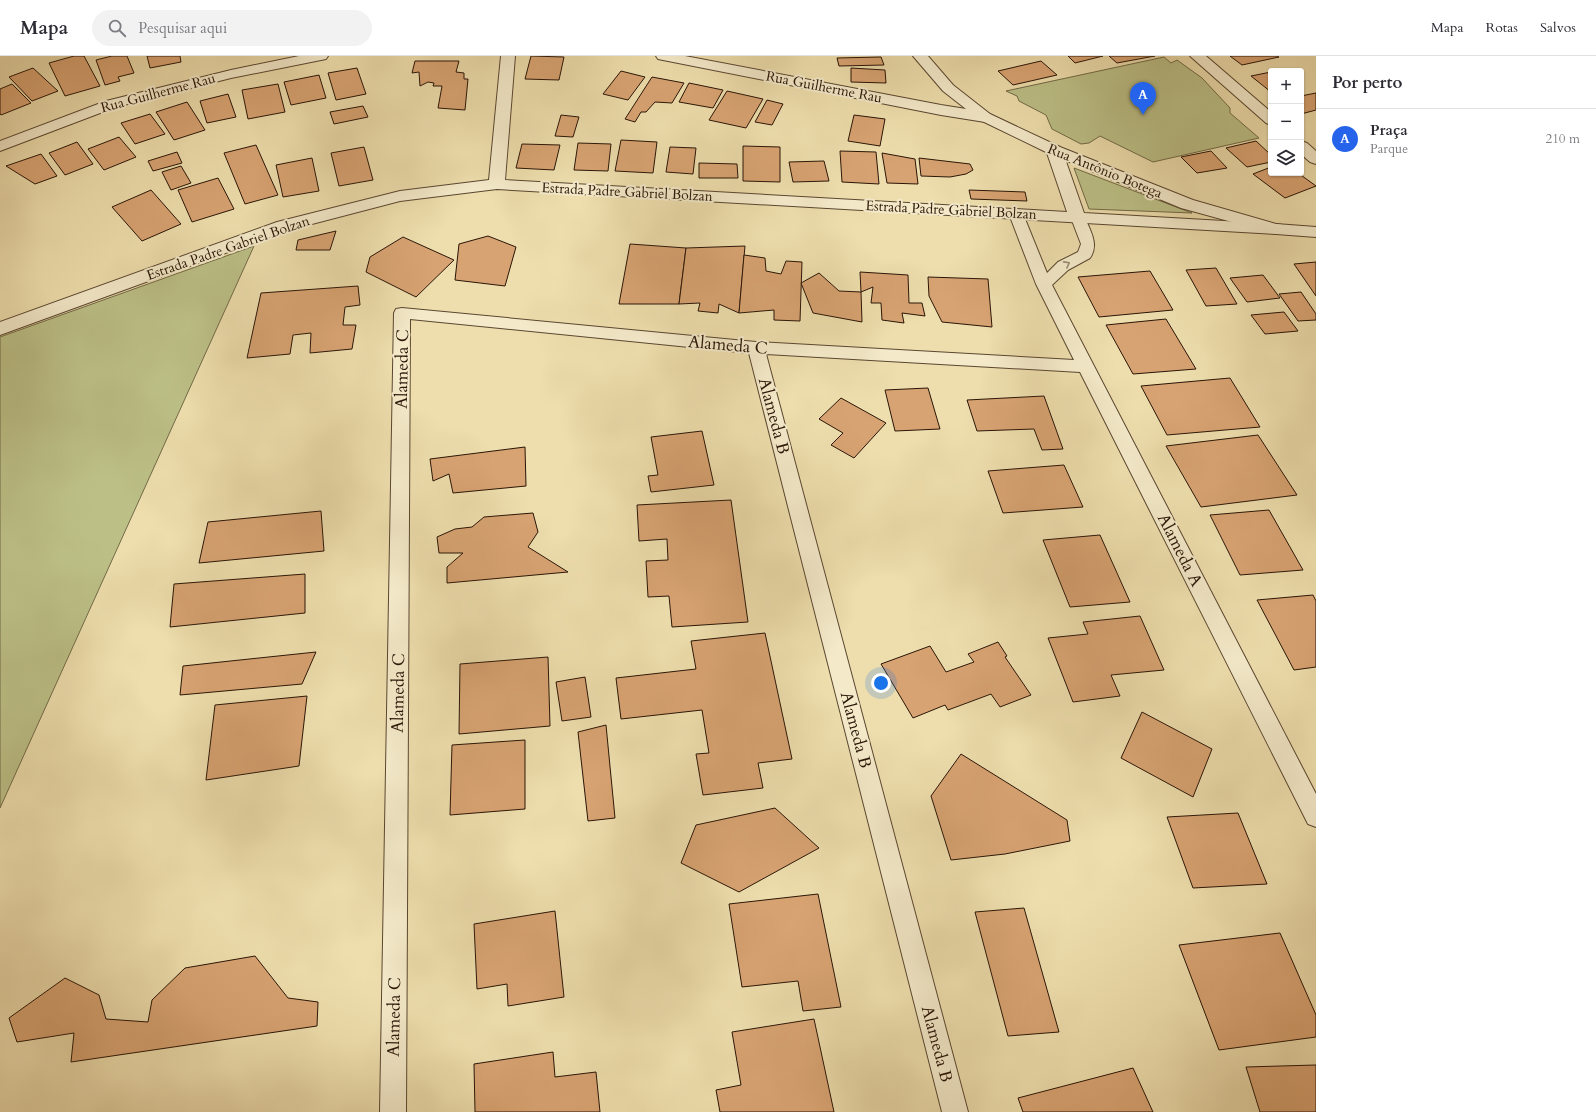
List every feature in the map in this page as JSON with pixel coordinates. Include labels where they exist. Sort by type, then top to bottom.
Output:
[{"type":"street","name":"Rua Guilherme Rau","points":[[0,146],[111,104],[231,68],[322,56]]},
{"type":"street","points":[[497,184],[508,56]]},
{"type":"street","name":"Rua Guilherme Rau","points":[[663,56],[941,110],[985,117]]},
{"type":"street","name":"Rua Antônio Botega","points":[[920,56],[948,88],[985,117],[1054,150],[1187,204],[1276,229],[1316,232]]},
{"type":"street","points":[[1197,56],[1268,117]]},
{"type":"street","points":[[1304,149],[1316,159]]},
{"type":"street","points":[[1054,150],[1078,218]]},
{"type":"street","name":"Estrada Padre Gabriel Bolzan","points":[[0,329],[283,226],[400,196],[497,184],[1276,229]]},
{"type":"lane","name":"Alameda A","points":[[1016,214],[1044,284],[1316,816]]},
{"type":"lane","points":[[1044,284],[1063,266],[1085,255],[1088,244],[1078,218]]},
{"type":"lane","name":"Alameda C","points":[[392,1112],[402,313],[756,348],[1086,366]]},
{"type":"lane","name":"Alameda B","points":[[756,348],[955,1112]]},
{"type":"green space","points":[[1164,57],[1171,63],[1177,60],[1202,78],[1230,108],[1230,113],[1259,138],[1153,162],[1100,136],[1089,143],[1081,144],[1052,129],[1046,115],[1019,101],[1017,96],[1006,91]]},
{"type":"green space","points":[[1074,168],[1192,213],[1089,209]]},
{"type":"green space","points":[[254,246],[0,808],[0,337]]},
{"type":"building","points":[[74,56],[84,56],[100,86],[65,96],[49,63]]},
{"type":"building","points":[[112,56],[127,56],[134,73],[118,77],[120,81],[105,85],[96,60]]},
{"type":"building","points":[[147,56],[180,56],[181,62],[150,68]]},
{"type":"building","points":[[531,56],[564,57],[559,80],[525,79]]},
{"type":"building","points":[[1068,56],[1103,56],[1075,63]]},
{"type":"building","points":[[1109,56],[1155,56],[1117,63]]},
{"type":"building","points":[[1230,56],[1277,56],[1279,57],[1242,65]]},
{"type":"building","points":[[881,57],[884,65],[839,66],[837,58]]},
{"type":"building","points":[[415,61],[459,61],[456,72],[464,73],[464,79],[468,79],[465,110],[438,108],[442,86],[433,86],[434,83],[428,82],[420,86],[419,72],[412,73]]},
{"type":"building","points":[[1041,61],[1057,75],[1013,85],[998,71]]},
{"type":"building","points":[[33,68],[58,91],[32,101],[9,77]]},
{"type":"building","points":[[357,68],[366,94],[336,100],[328,73]]},
{"type":"building","points":[[851,68],[885,70],[886,83],[851,82]]},
{"type":"building","points":[[621,71],[645,77],[628,100],[603,94]]},
{"type":"building","points":[[1268,73],[1268,90],[1251,76]]},
{"type":"building","points":[[319,75],[326,98],[291,105],[284,82]]},
{"type":"building","points":[[652,77],[684,83],[672,103],[655,102],[646,112],[641,112],[635,122],[625,119]]},
{"type":"building","points":[[689,83],[723,90],[713,108],[679,102]]},
{"type":"building","points":[[12,84],[31,103],[1,115],[0,89]]},
{"type":"building","points":[[278,84],[285,112],[248,119],[242,90]]},
{"type":"building","points":[[727,91],[763,99],[746,128],[709,120]]},
{"type":"building","points":[[1316,93],[1316,110],[1304,113],[1304,95]]},
{"type":"building","points":[[228,94],[236,117],[207,123],[200,101]]},
{"type":"building","points":[[767,100],[783,104],[772,125],[755,122]]},
{"type":"building","points":[[187,102],[205,130],[174,140],[156,112]]},
{"type":"building","points":[[363,106],[368,117],[334,124],[330,112]]},
{"type":"building","points":[[150,114],[165,134],[135,144],[121,123]]},
{"type":"building","points":[[561,115],[579,117],[573,137],[555,136]]},
{"type":"building","points":[[854,115],[885,119],[880,146],[848,141]]},
{"type":"building","points":[[119,137],[136,157],[104,170],[88,149]]},
{"type":"building","points":[[621,140],[657,142],[653,173],[615,171]]},
{"type":"building","points":[[1256,141],[1268,152],[1268,163],[1247,167],[1226,148]]},
{"type":"building","points":[[77,142],[93,164],[65,175],[49,153]]},
{"type":"building","points":[[578,143],[611,144],[608,171],[574,170]]},
{"type":"building","points":[[522,144],[560,145],[554,170],[516,168]]},
{"type":"building","points":[[256,145],[278,195],[245,204],[224,153]]},
{"type":"building","points":[[743,146],[780,147],[780,182],[743,181]]},
{"type":"building","points":[[364,147],[373,180],[339,186],[331,153]]},
{"type":"building","points":[[670,147],[696,148],[693,174],[666,172]]},
{"type":"building","points":[[840,151],[876,152],[879,184],[842,182]]},
{"type":"building","points":[[1211,151],[1227,168],[1197,173],[1181,157]]},
{"type":"building","points":[[177,152],[182,163],[153,171],[148,161]]},
{"type":"building","points":[[882,153],[915,159],[918,184],[887,183]]},
{"type":"building","points":[[41,154],[57,176],[35,184],[6,166]]},
{"type":"building","points":[[312,158],[319,191],[283,197],[276,165]]},
{"type":"building","points":[[919,158],[970,164],[973,170],[966,174],[950,177],[921,176]]},
{"type":"building","points":[[824,161],[829,181],[793,182],[789,162]]},
{"type":"building","points":[[699,163],[737,164],[738,178],[699,178]]},
{"type":"building","points":[[181,166],[191,183],[171,190],[162,172]]},
{"type":"building","points":[[1268,168],[1268,176],[1302,176],[1316,186],[1285,198],[1253,174]]},
{"type":"building","points":[[218,178],[234,209],[192,222],[178,190]]},
{"type":"building","points":[[151,190],[181,224],[142,241],[112,207]]},
{"type":"building","points":[[969,190],[1025,192],[1027,201],[971,199]]},
{"type":"building","points":[[336,231],[330,250],[296,250],[298,240]]},
{"type":"building","points":[[488,236],[516,247],[505,286],[455,280],[459,244]]},
{"type":"building","points":[[403,237],[454,260],[416,297],[366,272],[370,257]]},
{"type":"building","points":[[630,244],[686,248],[679,304],[619,304]]},
{"type":"building","points":[[745,246],[739,313],[719,304],[718,313],[698,311],[700,303],[679,304],[686,248]]},
{"type":"building","points":[[744,255],[765,258],[766,271],[781,274],[786,261],[802,262],[800,321],[774,320],[774,310],[739,313]]},
{"type":"building","points":[[1316,262],[1316,296],[1294,264]]},
{"type":"building","points":[[1216,268],[1237,304],[1206,306],[1186,270]]},
{"type":"building","points":[[1150,271],[1173,310],[1099,317],[1078,277]]},
{"type":"building","points":[[860,272],[908,275],[909,303],[922,303],[925,316],[902,313],[904,323],[882,320],[881,303],[871,303],[873,287],[861,292]]},
{"type":"building","points":[[819,273],[839,291],[861,292],[862,322],[813,313],[801,283]]},
{"type":"building","points":[[1263,275],[1280,298],[1247,302],[1230,278]]},
{"type":"building","points":[[928,277],[988,279],[992,327],[942,322],[929,296]]},
{"type":"building","points":[[358,286],[360,305],[345,307],[343,325],[356,325],[352,349],[310,353],[311,333],[293,335],[290,354],[247,358],[261,293]]},
{"type":"building","points":[[1301,292],[1316,314],[1316,320],[1298,321],[1279,294]]},
{"type":"building","points":[[1284,312],[1298,331],[1265,334],[1251,315]]},
{"type":"building","points":[[1166,319],[1196,369],[1133,374],[1106,325]]},
{"type":"building","points":[[1230,378],[1260,427],[1167,435],[1141,386]]},
{"type":"building","points":[[928,388],[940,429],[895,431],[885,390]]},
{"type":"building","points":[[1044,396],[1063,449],[1042,450],[1034,429],[977,431],[967,400]]},
{"type":"building","points":[[841,398],[886,423],[854,458],[831,445],[843,433],[819,419]]},
{"type":"building","points":[[702,431],[714,485],[651,492],[648,476],[658,475],[651,437]]},
{"type":"building","points":[[1258,435],[1297,495],[1201,507],[1166,446]]},
{"type":"building","points":[[525,447],[526,486],[453,493],[449,474],[433,481],[430,459]]},
{"type":"building","points":[[1064,465],[1083,507],[1003,513],[988,471]]},
{"type":"building","points":[[731,500],[748,622],[672,627],[669,596],[648,597],[646,561],[668,560],[667,539],[639,541],[637,505]]},
{"type":"building","points":[[1269,510],[1303,570],[1240,575],[1210,515]]},
{"type":"building","points":[[321,511],[324,551],[199,563],[208,522]]},
{"type":"building","points":[[533,513],[538,532],[528,547],[568,572],[447,583],[447,567],[463,553],[439,553],[437,537],[455,529],[472,527],[484,517]]},
{"type":"building","points":[[1100,535],[1130,602],[1070,607],[1043,540]]},
{"type":"building","points":[[305,574],[305,613],[170,627],[174,584]]},
{"type":"building","points":[[1313,595],[1316,601],[1316,667],[1294,670],[1257,600]]},
{"type":"building","points":[[1140,616],[1164,670],[1111,675],[1120,696],[1073,702],[1048,638],[1088,634],[1083,622]]},
{"type":"building","points":[[765,633],[792,759],[758,763],[763,788],[703,795],[696,754],[709,753],[702,710],[621,719],[616,678],[696,669],[691,641]]},
{"type":"building","points":[[998,642],[1007,656],[1005,657],[1031,695],[1000,707],[991,694],[948,710],[945,705],[913,718],[881,664],[930,646],[946,672],[974,662],[968,654]]},
{"type":"building","points":[[316,652],[302,684],[180,695],[183,666]]},
{"type":"building","points":[[548,657],[550,726],[459,734],[460,664]]},
{"type":"building","points":[[585,677],[591,717],[562,721],[556,682]]},
{"type":"building","points":[[307,696],[299,766],[206,780],[215,705]]},
{"type":"building","points":[[1142,712],[1212,749],[1193,797],[1121,758]]},
{"type":"building","points":[[606,725],[615,818],[588,821],[578,732]]},
{"type":"building","points":[[525,740],[525,809],[450,815],[452,745]]},
{"type":"building","points":[[961,754],[1067,820],[1070,841],[1005,854],[951,860],[931,796]]},
{"type":"building","points":[[775,808],[819,848],[739,892],[681,863],[696,825]]},
{"type":"building","points":[[1238,813],[1267,884],[1193,888],[1167,817]]},
{"type":"building","points":[[818,894],[841,1007],[803,1011],[798,981],[742,987],[729,904]]},
{"type":"building","points":[[1024,908],[1059,1032],[1008,1036],[975,912]]},
{"type":"building","points":[[555,911],[564,997],[508,1006],[507,984],[477,989],[474,924]]},
{"type":"building","points":[[1280,933],[1316,1015],[1316,1037],[1219,1050],[1179,945]]},
{"type":"building","points":[[255,956],[288,998],[318,1002],[317,1026],[71,1062],[74,1033],[17,1042],[9,1018],[65,978],[99,995],[106,1019],[148,1022],[152,1000],[185,968]]},
{"type":"building","points":[[814,1019],[834,1112],[720,1112],[716,1090],[741,1085],[732,1032]]},
{"type":"building","points":[[553,1052],[555,1077],[596,1072],[600,1112],[475,1112],[474,1064]]},
{"type":"building","points":[[1316,1065],[1316,1112],[1260,1112],[1246,1067]]},
{"type":"building","points":[[1133,1068],[1153,1112],[1023,1112],[1018,1098]]},
{"type":"place","name":"Praça","points":[[1143,115]]}]
